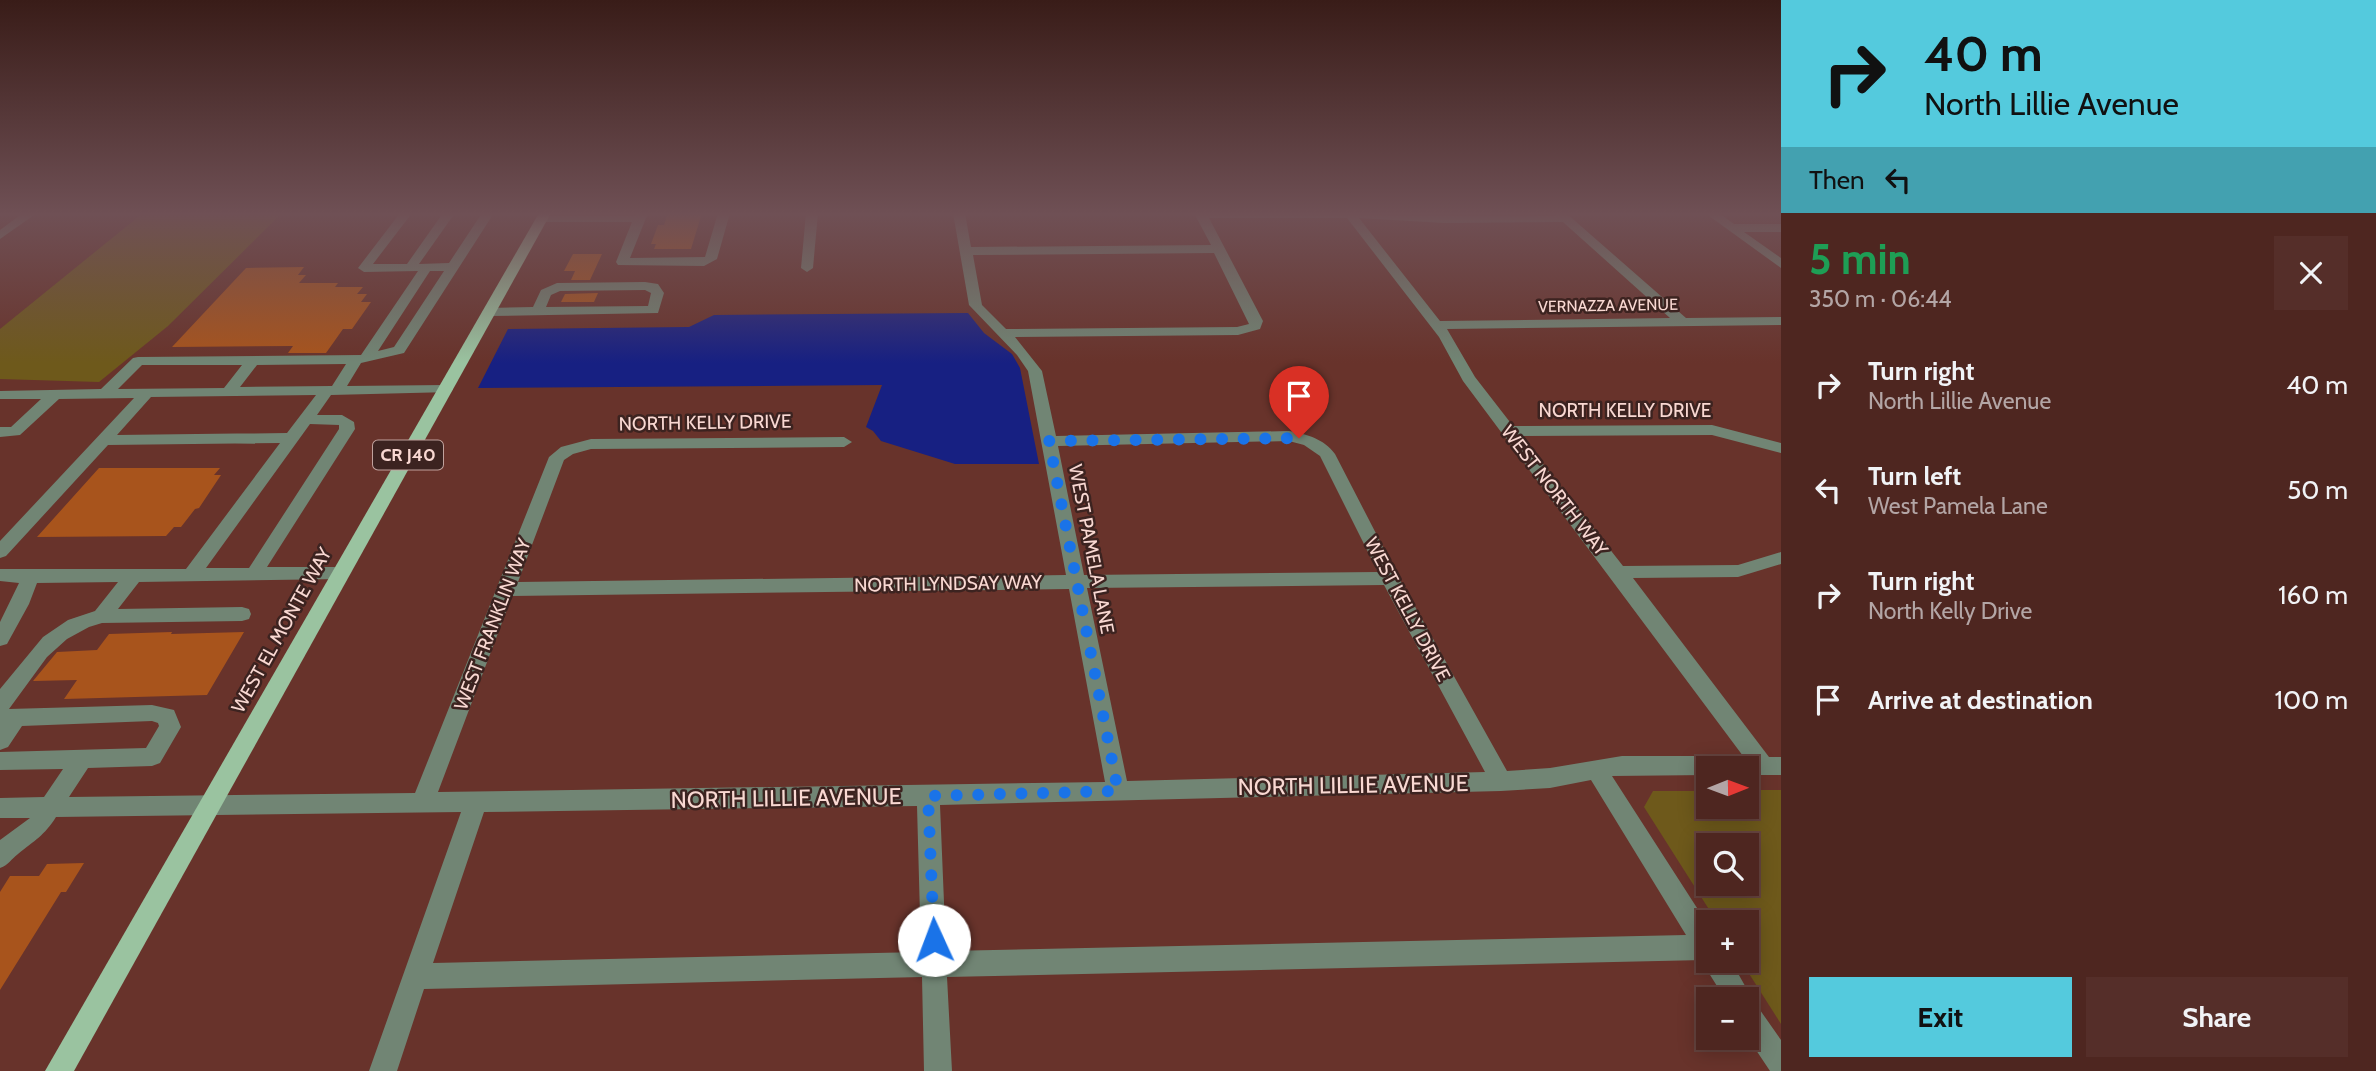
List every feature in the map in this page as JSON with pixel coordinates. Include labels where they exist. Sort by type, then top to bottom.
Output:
[{"type":"main road","name":"WEST EL MONTE WAY","points":[[59,1071],[517,263]]},
{"type":"street","points":[[368,263],[364,268],[453,267]]},
{"type":"street","points":[[410,268],[414,263]]},
{"type":"street","points":[[106,393],[138,360],[253,362],[361,359],[399,350],[456,263]]},
{"type":"street","points":[[807,263],[807,268]]},
{"type":"street","name":"WEST PAMELA LANE","points":[[967,263],[976,304],[984,317],[1018,345],[1035,371],[1118,791]]},
{"type":"street","points":[[1003,333],[1238,331],[1255,326],[1256,321],[1225,263]]},
{"type":"street","name":"WEST NORTH WAY","points":[[1387,263],[1452,347],[1468,378],[1772,766]]},
{"type":"street","points":[[1615,263],[1682,322]]},
{"type":"street","points":[[191,575],[306,419],[361,359],[426,268]]},
{"type":"street","points":[[489,312],[537,312],[653,310],[657,293],[653,288],[645,286],[557,287],[546,293],[537,312]]},
{"type":"street","name":"VERNAZZA AVENUE","points":[[1436,325],[1781,321]]},
{"type":"street","points":[[229,391],[253,362]]},
{"type":"street","points":[[0,395],[446,389]]},
{"type":"street","points":[[0,552],[147,393]]},
{"type":"street","points":[[0,447],[8,432],[55,394]]},
{"type":"street","points":[[254,574],[348,425],[342,420],[306,419]]},
{"type":"street","name":"NORTH KELLY DRIVE","points":[[1509,431],[1702,430],[1739,435],[1781,448]]},
{"type":"street","name":"WEST KELLY DRIVE","points":[[1049,441],[1289,436],[1310,441],[1327,454],[1390,578],[1501,781]]},
{"type":"street","points":[[103,440],[291,439]]},
{"type":"street","name":"NORTH KELLY DRIVE","points":[[567,450],[591,444],[844,442]]},
{"type":"street","name":"WEST FRANKLIN WAY","points":[[423,802],[552,464],[567,450]]},
{"type":"street","points":[[1618,572],[1738,571],[1781,558]]},
{"type":"street","points":[[0,575],[30,577],[341,573]]},
{"type":"street","points":[[102,616],[134,575]]},
{"type":"street","points":[[0,639],[20,604],[30,577]]},
{"type":"street","name":"NORTH LYNDSAY WAY","points":[[505,589],[1390,578]]},
{"type":"street","points":[[0,741],[5,713],[27,667],[49,643],[71,627],[102,616],[243,614]]},
{"type":"street","points":[[0,761],[152,757],[170,727],[167,716],[152,713],[5,713]]},
{"type":"street","points":[[0,857],[7,848],[36,828],[82,759]]},
{"type":"street","name":"NORTH LILLIE AVENUE","points":[[0,808],[928,796],[1501,781],[1550,778],[1622,765],[1772,766]]},
{"type":"street","points":[[1596,769],[1696,929]]},
{"type":"street","points":[[928,796],[938,1071]]},
{"type":"street","points":[[383,1071],[476,802]]},
{"type":"street","points":[[415,976],[1696,948]]},
{"type":"street","points":[[1759,1030],[1781,1064]]},
{"type":"shaded area","points":[[81,263],[232,263],[168,326],[99,382],[0,379],[0,329]]},
{"type":"shaded area","points":[[968,313],[984,333],[1012,354],[1020,368],[1039,464],[955,464],[881,441],[866,427],[882,385],[478,388],[508,329],[689,327],[714,315]]},
{"type":"shaded area","points":[[1759,790],[1781,790],[1781,1024],[1749,973],[1759,973],[1759,910],[1709,910],[1700,896],[1759,896],[1759,833],[1696,833],[1696,889],[1644,807],[1653,791],[1696,791],[1696,819],[1759,819]]},
{"type":"building","points":[[568,263],[598,263],[590,280],[571,280],[575,271],[564,271]]},
{"type":"building","points":[[304,267],[298,275],[306,275],[299,283],[338,283],[335,287],[363,287],[357,294],[367,294],[361,302],[371,302],[352,329],[343,329],[326,353],[288,353],[293,346],[172,347],[246,268]]},
{"type":"building","points":[[598,293],[594,302],[561,302],[565,294]]},
{"type":"building","points":[[99,468],[220,468],[214,475],[221,475],[199,508],[195,509],[181,527],[174,527],[166,536],[37,537]]},
{"type":"building","points":[[172,632],[171,634],[244,632],[207,695],[64,699],[77,680],[33,681],[57,652],[97,650],[109,634]]},
{"type":"building","points":[[84,863],[66,892],[61,892],[0,990],[0,892],[10,876],[39,876],[47,864]]},
{"type":"route","points":[[934,940],[928,796],[1118,791],[1049,441],[1289,436],[1299,438]]}]
